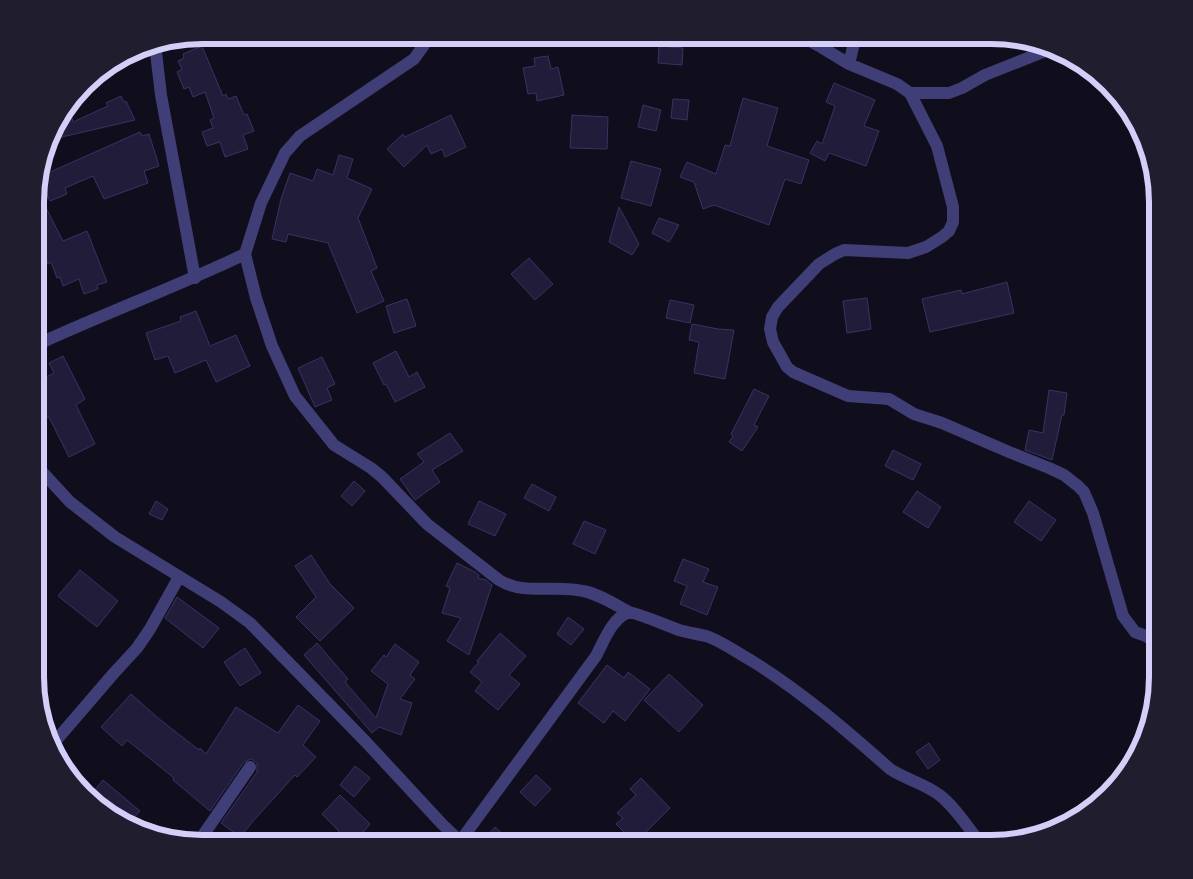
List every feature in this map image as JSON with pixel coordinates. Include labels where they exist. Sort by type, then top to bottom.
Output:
[{"type":"street","points":[[424,44],[414,59],[300,136],[285,153],[261,203],[245,254],[256,298],[272,346],[295,396],[334,445],[382,476],[427,524],[504,583],[519,588],[582,590],[629,612],[640,614],[727,646],[777,677],[835,720],[890,769],[926,786],[940,795],[973,835]]},
{"type":"street","points":[[815,44],[849,64],[897,84],[910,93],[937,146],[953,207],[952,222],[949,231],[942,237],[926,247],[908,253],[844,250],[819,264],[778,307],[770,323],[773,342],[782,361],[793,372],[848,396],[889,399],[914,414],[942,423],[1064,475],[1084,492],[1093,513],[1123,616],[1135,632],[1149,638]]},
{"type":"street","points":[[849,64],[854,44]]},
{"type":"street","points":[[156,51],[161,95],[195,278]]},
{"type":"street","points":[[910,93],[948,93],[962,88],[985,75],[1042,52]]},
{"type":"street","points":[[44,341],[195,278],[245,254]]},
{"type":"street","points":[[44,473],[70,502],[115,537],[221,602],[250,623],[454,835]]},
{"type":"street","points":[[57,739],[137,648],[150,629],[178,577]]},
{"type":"street","points":[[467,835],[596,656],[612,628],[620,617],[629,612]]},
{"type":"street","points":[[203,835],[250,767]]},
{"type":"building","points":[[202,46],[223,96],[226,94],[228,99],[236,96],[244,115],[247,114],[254,131],[243,135],[248,149],[225,157],[220,142],[207,146],[202,132],[213,128],[210,120],[214,118],[205,92],[193,97],[189,87],[184,89],[177,72],[182,69],[178,61],[184,58],[183,54]]},
{"type":"building","points":[[659,46],[683,48],[682,65],[658,63]]},
{"type":"building","points":[[548,56],[551,69],[558,67],[564,95],[537,101],[536,93],[528,94],[523,68],[535,66],[534,58]]},
{"type":"building","points":[[834,83],[875,100],[864,126],[879,131],[866,166],[829,153],[825,161],[810,153],[817,141],[822,144],[835,106],[826,102]]},
{"type":"building","points":[[121,96],[124,102],[126,101],[135,120],[57,138],[71,113],[73,122],[108,106],[106,103]]},
{"type":"building","points":[[743,98],[778,108],[767,146],[809,160],[801,184],[785,179],[769,225],[714,205],[703,209],[694,182],[680,177],[687,162],[716,174],[725,145],[730,146]]},
{"type":"building","points":[[673,99],[689,100],[687,120],[671,118]]},
{"type":"building","points":[[643,105],[661,110],[656,131],[638,127]]},
{"type":"building","points":[[451,115],[466,147],[445,157],[442,149],[431,154],[427,145],[404,167],[387,149],[403,134],[405,137]]},
{"type":"building","points":[[572,115],[608,117],[607,149],[570,148]]},
{"type":"building","points":[[140,132],[142,136],[149,134],[159,166],[144,171],[148,183],[104,199],[93,176],[65,188],[67,194],[50,201],[45,189],[46,174]]},
{"type":"building","points":[[339,155],[353,159],[347,178],[372,189],[358,218],[377,268],[371,271],[384,301],[357,313],[328,243],[288,234],[286,242],[272,239],[281,199],[290,173],[313,181],[317,169],[333,175]]},
{"type":"building","points":[[631,161],[661,169],[651,206],[621,198]]},
{"type":"building","points":[[619,207],[639,244],[632,255],[609,242]]},
{"type":"building","points":[[46,208],[63,241],[87,231],[107,282],[97,285],[98,289],[84,294],[79,279],[63,286],[60,277],[57,278],[51,262],[48,264],[44,253],[44,247],[46,246],[44,242],[44,209]]},
{"type":"building","points":[[659,218],[679,225],[669,242],[652,233]]},
{"type":"building","points":[[529,258],[553,284],[535,300],[511,274]]},
{"type":"building","points":[[1007,282],[1014,313],[930,332],[922,299],[961,290],[962,294]]},
{"type":"building","points":[[867,298],[871,329],[847,333],[843,301]]},
{"type":"building","points":[[407,299],[416,326],[394,333],[386,306]]},
{"type":"building","points":[[670,300],[694,305],[690,323],[666,318]]},
{"type":"building","points":[[196,311],[210,346],[236,335],[250,366],[216,382],[206,360],[175,373],[168,356],[155,360],[146,333],[181,321],[180,317]]},
{"type":"building","points":[[692,324],[734,330],[725,379],[694,373],[699,342],[689,340]]},
{"type":"building","points":[[396,351],[409,377],[417,372],[425,387],[395,402],[373,363]]},
{"type":"building","points":[[63,356],[85,399],[76,405],[95,444],[69,457],[49,417],[44,419],[44,378],[54,373],[49,363]]},
{"type":"building","points":[[322,357],[335,384],[327,388],[332,400],[315,407],[298,368]]},
{"type":"building","points":[[754,389],[769,396],[754,425],[758,427],[742,451],[729,442],[733,436],[731,434]]},
{"type":"building","points":[[1049,390],[1067,393],[1064,415],[1062,415],[1052,460],[1025,450],[1029,430],[1043,433]]},
{"type":"building","points":[[450,433],[463,451],[432,470],[440,482],[415,500],[400,479],[424,462],[417,454]]},
{"type":"building","points":[[893,450],[921,464],[913,480],[885,466]]},
{"type":"building","points":[[354,481],[365,491],[352,506],[341,496]]},
{"type":"building","points":[[532,484],[556,497],[549,511],[524,498]]},
{"type":"building","points":[[917,491],[941,507],[928,528],[903,512]]},
{"type":"building","points":[[156,501],[168,509],[162,520],[149,514]]},
{"type":"building","points":[[479,501],[506,514],[495,536],[468,524]]},
{"type":"building","points":[[1029,501],[1056,520],[1041,541],[1014,522]]},
{"type":"building","points":[[584,521],[606,530],[595,554],[573,544]]},
{"type":"building","points":[[311,555],[330,584],[354,608],[320,641],[296,617],[316,597],[295,566]]},
{"type":"building","points":[[683,559],[709,569],[703,582],[718,587],[707,615],[680,604],[687,586],[674,581]]},
{"type":"building","points":[[457,563],[475,572],[479,575],[478,578],[486,580],[492,585],[469,655],[447,641],[461,618],[442,613],[450,588],[446,586]]},
{"type":"building","points":[[80,570],[118,601],[97,627],[58,596]]},
{"type":"building","points":[[177,597],[219,628],[203,648],[165,618]]},
{"type":"building","points":[[568,617],[584,629],[571,645],[557,634]]},
{"type":"building","points":[[500,633],[526,656],[509,675],[520,684],[498,710],[475,691],[482,682],[470,672]]},
{"type":"building","points":[[317,643],[348,679],[345,682],[376,718],[388,684],[371,671],[384,655],[386,657],[395,644],[419,662],[410,675],[415,679],[400,699],[412,703],[401,735],[379,727],[372,733],[304,655]]},
{"type":"building","points":[[245,648],[261,673],[240,686],[224,662]]},
{"type":"building","points":[[607,665],[624,678],[628,672],[650,689],[625,721],[613,711],[604,723],[578,703]]},
{"type":"building","points":[[669,674],[703,705],[679,732],[644,700]]},
{"type":"building","points":[[131,694],[158,718],[206,754],[236,707],[278,733],[298,705],[320,721],[303,745],[316,757],[297,777],[295,775],[242,835],[237,835],[221,823],[257,772],[257,763],[251,759],[244,762],[210,811],[173,780],[174,778],[127,740],[122,746],[101,727]]},
{"type":"building","points":[[929,743],[940,760],[928,769],[916,752]]},
{"type":"building","points":[[355,766],[370,778],[354,797],[340,785]]},
{"type":"building","points":[[536,775],[551,789],[535,806],[520,792]]},
{"type":"building","points":[[641,778],[670,808],[643,835],[627,835],[616,824],[623,818],[617,813],[636,795],[630,789]]},
{"type":"building","points":[[103,780],[140,811],[132,819],[114,809],[94,792]]},
{"type":"building","points":[[340,795],[370,824],[361,835],[336,835],[339,831],[322,814]]},
{"type":"building","points":[[495,827],[504,835],[488,835]]}]
